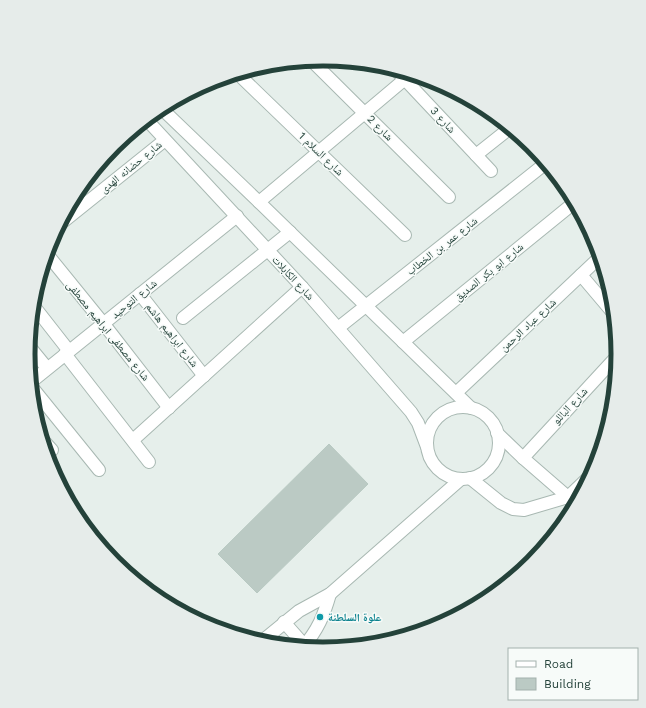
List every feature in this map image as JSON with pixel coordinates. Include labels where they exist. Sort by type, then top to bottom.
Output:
[{"type":"street","name":"شارع 2","points":[[317,66],[449,197]]},
{"type":"street","name":"شارع السلام 1","points":[[242,78],[405,235]]},
{"type":"street","points":[[259,202],[364,112],[406,78]]},
{"type":"street","name":"شارع 3","points":[[410,79],[491,170]]},
{"type":"street","points":[[166,113],[471,408],[485,414],[494,426],[497,433],[498,450],[495,458],[485,471],[465,478],[453,478],[438,469],[429,455],[427,447],[429,430],[433,422],[446,411],[454,408],[471,408]]},
{"type":"street","name":"شارع الكابلات","points":[[151,124],[302,287],[411,412],[418,423],[427,447]]},
{"type":"street","points":[[476,155],[506,132]]},
{"type":"street","name":"شارع حضانه الهدى","points":[[71,215],[165,140]]},
{"type":"street","name":"شارع عمر بن الخطاب","points":[[338,328],[542,167]]},
{"type":"street","name":"شارع ابو بكر الصديق","points":[[403,342],[570,206]]},
{"type":"street","name":"شارع التوحيد","points":[[36,377],[237,216]]},
{"type":"street","points":[[183,318],[290,232]]},
{"type":"street","name":"شارع مصطفى ابراهيم مصطفى","points":[[51,260],[103,323],[169,408]]},
{"type":"street","name":"شارع عباد الرحمن","points":[[456,393],[596,261]]},
{"type":"street","points":[[581,275],[607,305]]},
{"type":"street","points":[[133,440],[302,287]]},
{"type":"street","name":"شارع ابراهيم هاشم","points":[[140,294],[204,376]]},
{"type":"street","points":[[38,312],[149,462]]},
{"type":"street","points":[[35,353],[47,368]]},
{"type":"street","name":"شارع الباللو","points":[[523,458],[611,363]]},
{"type":"street","points":[[37,394],[99,470]]},
{"type":"street","points":[[497,433],[523,458],[571,499]]},
{"type":"street","points":[[465,478],[501,503],[513,508],[524,510],[571,500]]},
{"type":"street","points":[[268,636],[298,611],[330,594],[465,478]]},
{"type":"street","points":[[308,641],[324,615],[330,594]]},
{"type":"street","points":[[284,622],[299,641]]},
{"type":"building","points":[[329,444],[368,484],[257,593],[218,554]]},
{"type":"place","name":"علوة السلطنة","points":[[320,617]]}]
